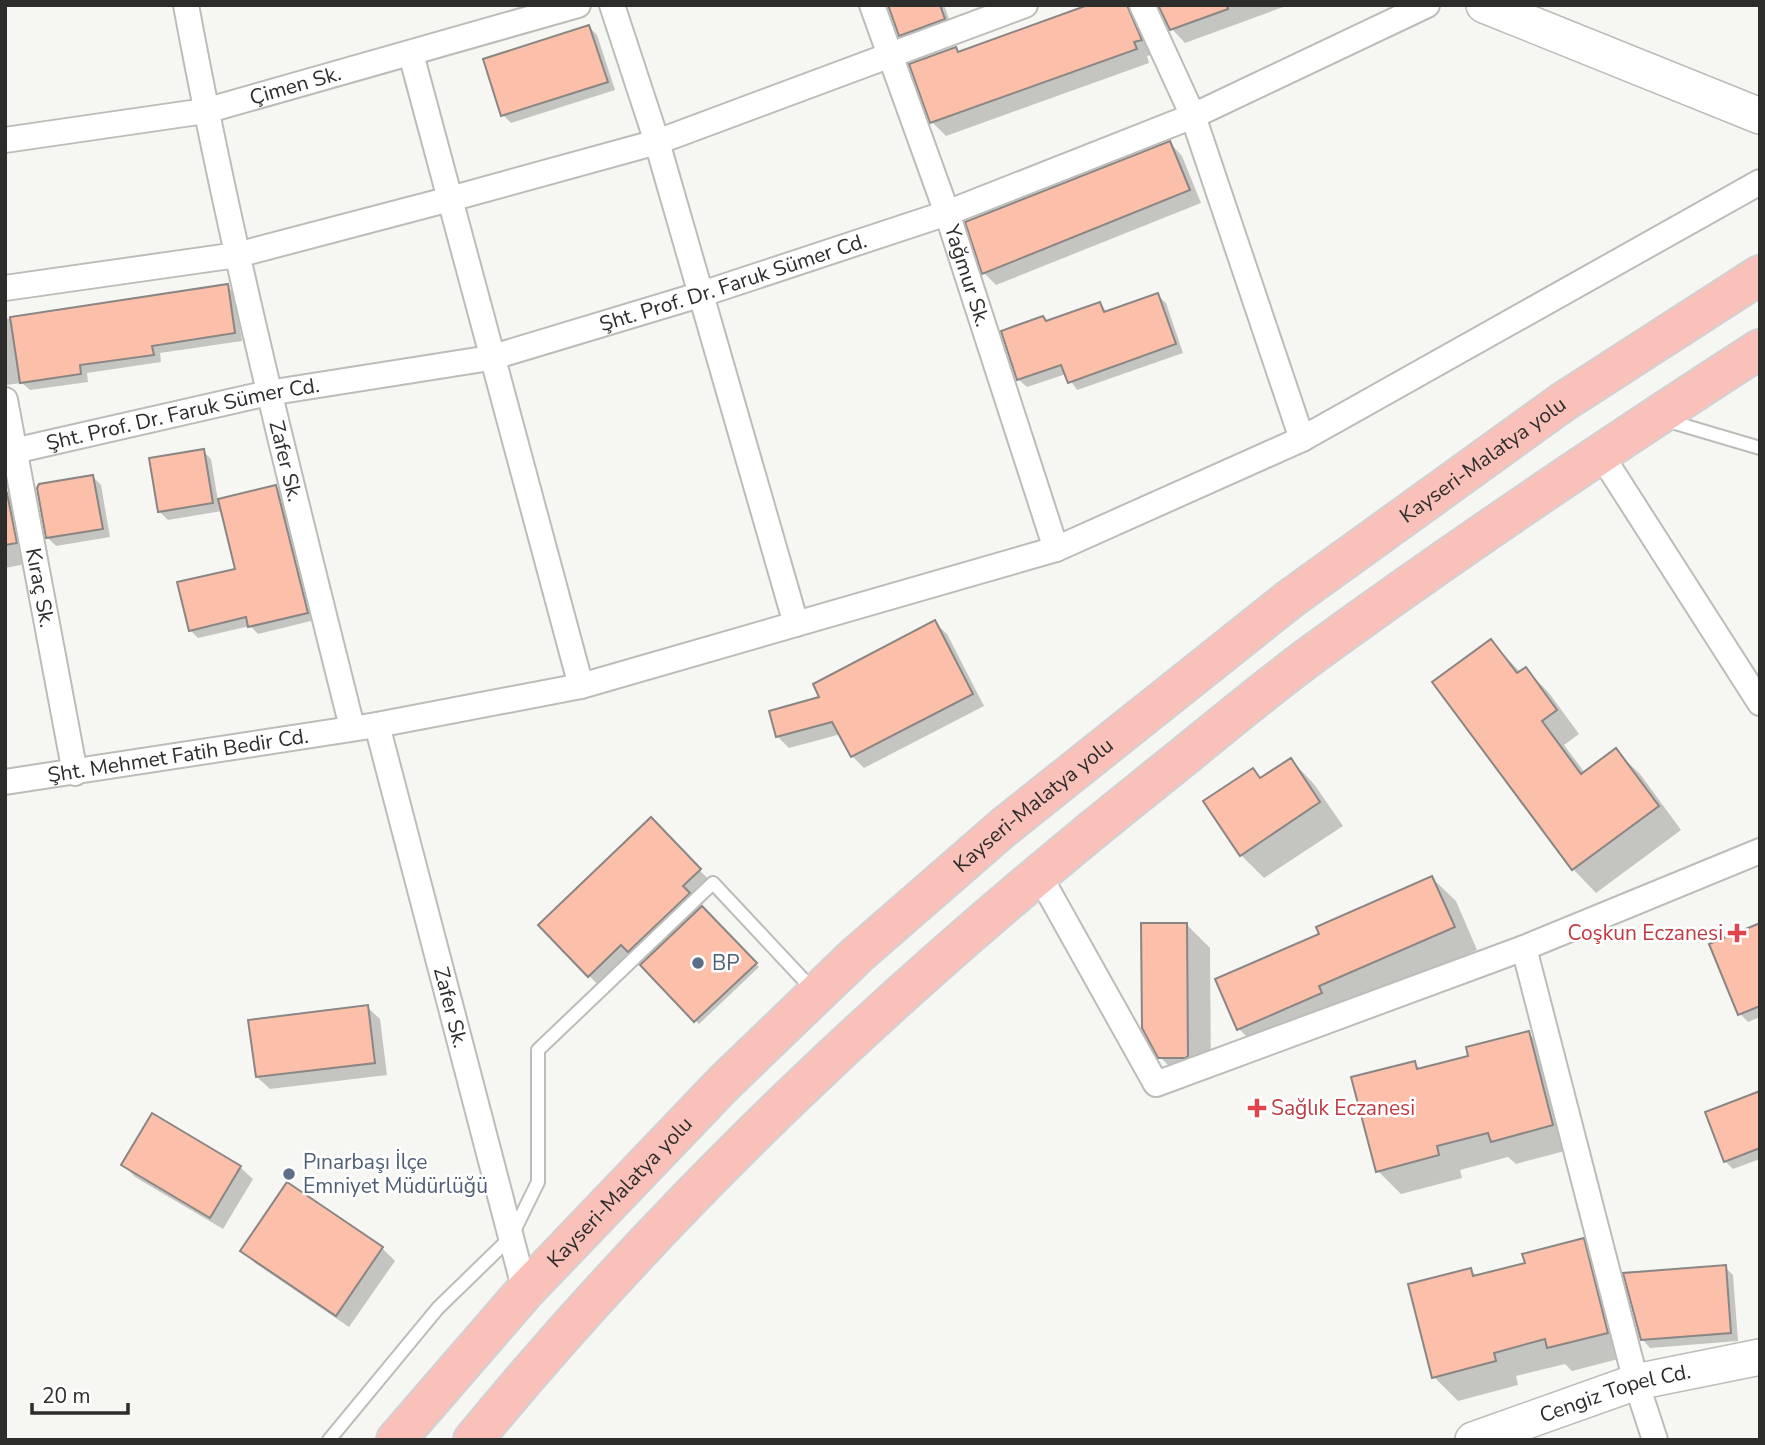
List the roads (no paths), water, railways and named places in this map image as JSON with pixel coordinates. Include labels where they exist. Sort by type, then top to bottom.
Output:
[{"type":"highway","name":"Kayseri-Malatya yolu","points":[[396,1440],[525,1291],[724,1083],[817,994],[1004,827],[1290,598],[1563,402],[1760,275]]},
{"type":"highway","points":[[473,1440],[634,1255],[768,1116],[903,990],[1038,873],[1314,653],[1600,453],[1760,349]]},
{"type":"main road","points":[[1484,5],[1760,116]]},
{"type":"main road","name":"Cengiz Topel Cd.","points":[[1473,1440],[1636,1382],[1760,1357]]},
{"type":"street","name":"Zafer Sk.","points":[[186,5],[205,111],[268,393],[352,727]]},
{"type":"street","name":"Çimen Sk.","points":[[5,140],[205,111],[578,5]]},
{"type":"street","points":[[612,5],[657,142],[796,624]]},
{"type":"street","name":"Yağmur Sk.","points":[[872,5],[947,213],[1056,549]]},
{"type":"street","points":[[5,288],[237,255],[450,200],[657,142],[1025,5]]},
{"type":"street","points":[[1142,5],[1193,116],[1302,439]]},
{"type":"street","name":"Şht. Prof. Dr. Faruk Sümer Cd.","points":[[10,452],[268,393],[490,358],[699,295],[947,213],[1193,116],[1427,5]]},
{"type":"street","points":[[411,54],[490,358],[581,686]]},
{"type":"street","name":"Şht. Mehmet Fatih Bedir Cd.","points":[[5,782],[377,725],[581,686],[1056,549],[1302,439],[1760,182]]},
{"type":"street","name":"Kıraç Sk.","points":[[5,400],[10,452],[75,773]]},
{"type":"street","points":[[1600,453],[1760,703]]},
{"type":"street","name":"Zafer Sk.","points":[[377,725],[525,1291]]},
{"type":"street","points":[[1038,873],[1156,1084],[1524,948],[1760,851]]},
{"type":"street","points":[[1524,948],[1636,1382],[1656,1440]]},
{"type":"lane","points":[[1654,417],[1760,448]]},
{"type":"lane","points":[[329,1440],[438,1308],[511,1237],[538,1182],[538,1049],[713,883],[817,994]]},
{"type":"place","name":"Coşkun Eczanesi","points":[[1737,933]]},
{"type":"place","name":"BP","points":[[698,963]]},
{"type":"place","name":"Sağlık Eczanesi","points":[[1257,1108]]},
{"type":"place","name":"Pınarbaşı İlçe Emniyet Müdürlüğü","points":[[289,1174]]}]
